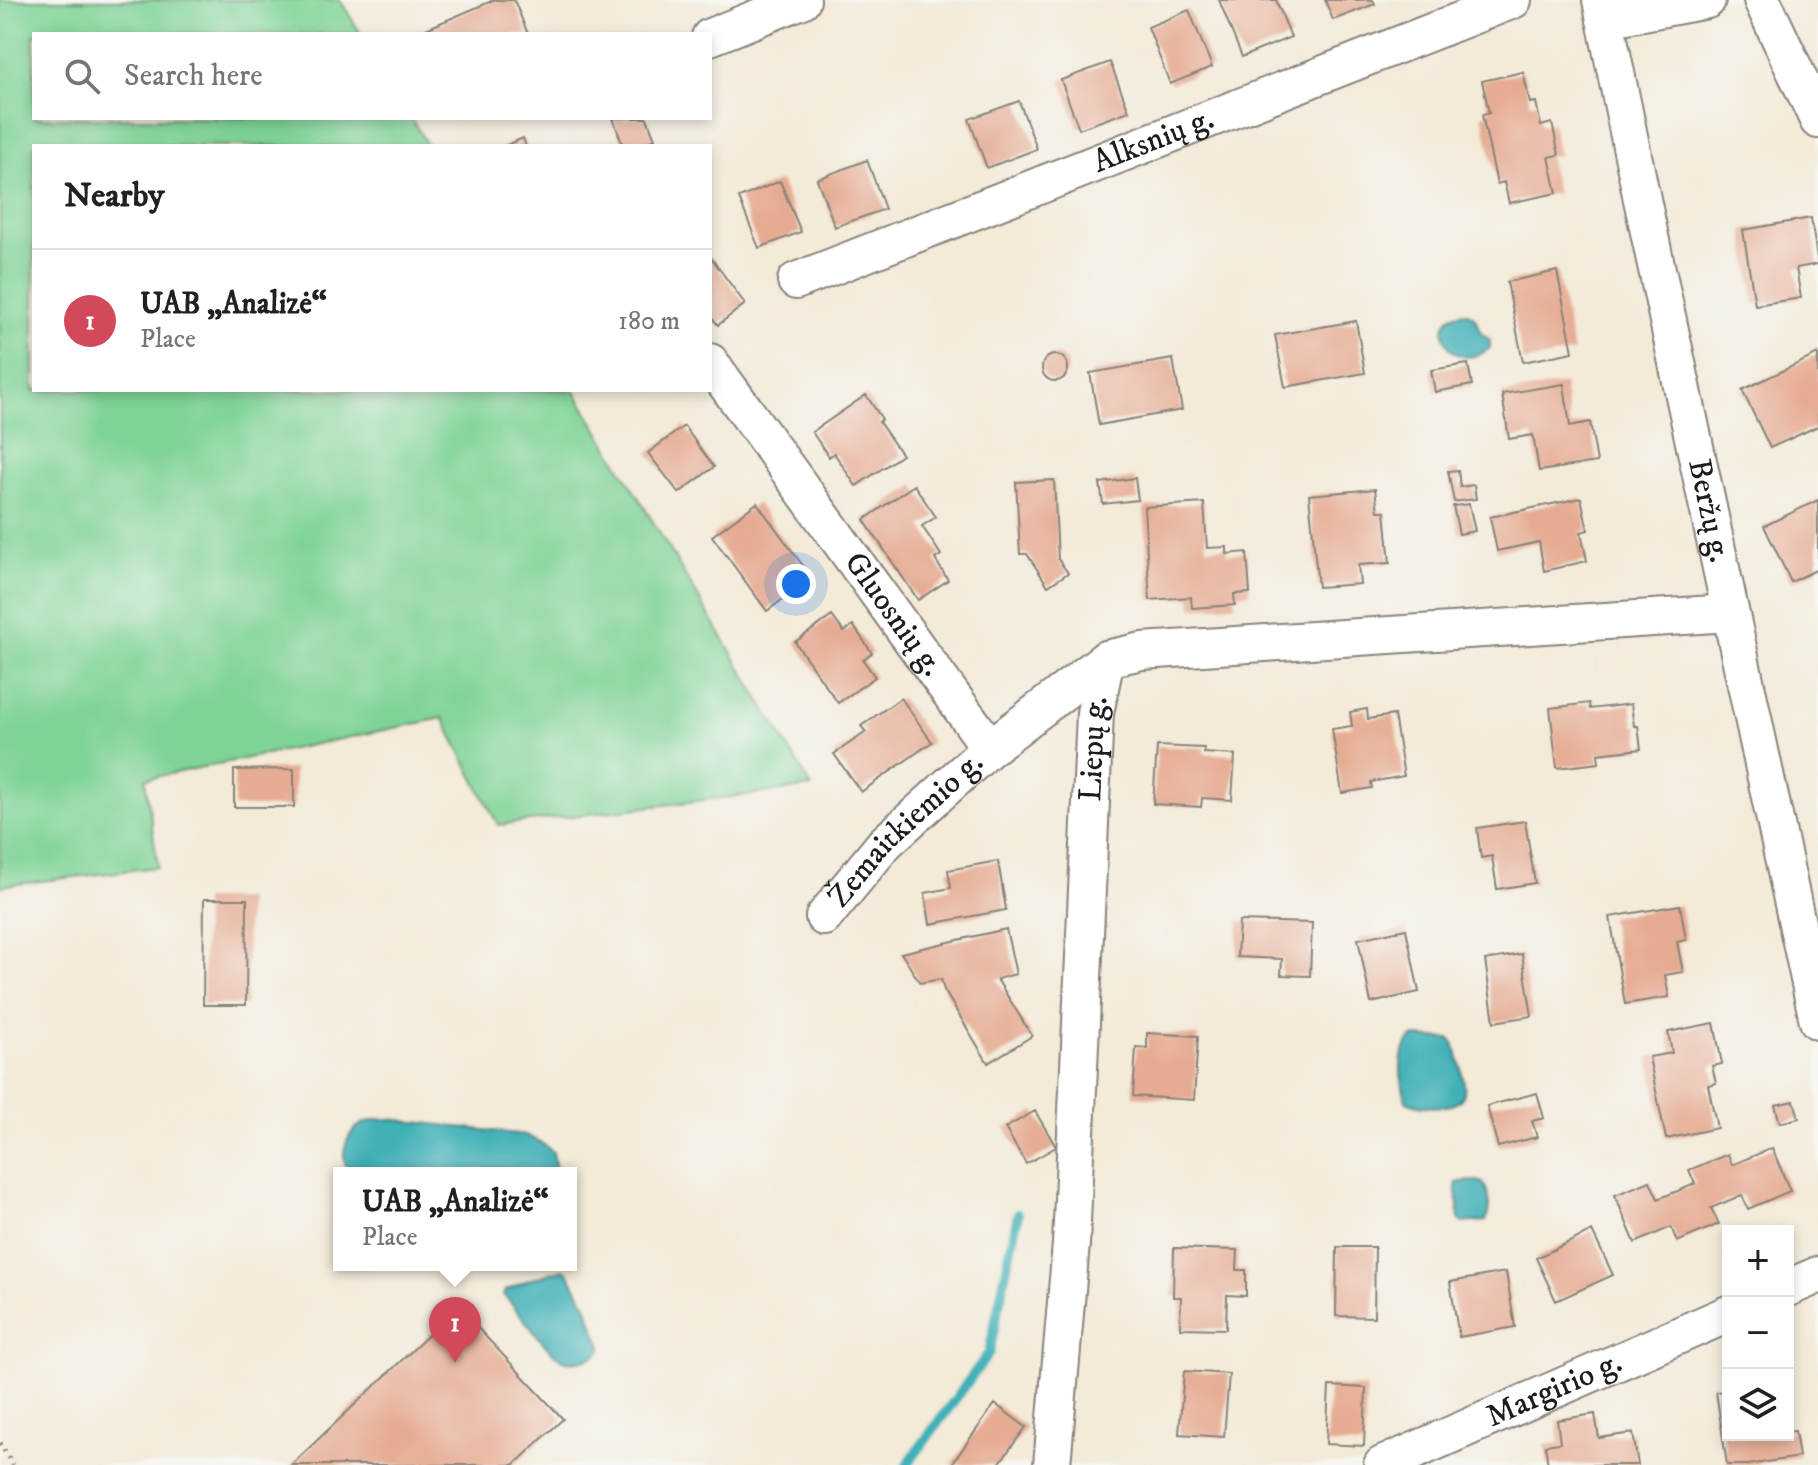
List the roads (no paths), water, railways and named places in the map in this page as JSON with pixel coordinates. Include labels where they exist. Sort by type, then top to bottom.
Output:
[{"type":"street","points":[[712,36],[802,0]]},
{"type":"street","name":"Alksnių g.","points":[[796,281],[1513,0]]},
{"type":"street","points":[[1603,9],[1707,0]]},
{"type":"street","points":[[1762,0],[1818,120]]},
{"type":"street","name":"Beržų g.","points":[[1603,9],[1818,1021]]},
{"type":"street","name":"Gluosnių g.","points":[[712,365],[990,748]]},
{"type":"street","name":"Liepų g.","points":[[1052,1465],[1071,1244],[1095,713],[1106,659],[1142,651],[1730,613]]},
{"type":"street","points":[[990,748],[1106,659]]},
{"type":"street","name":"Žemaitkiemio g.","points":[[824,917],[885,843],[990,748]]},
{"type":"street","points":[[1794,1285],[1818,1275]]},
{"type":"street","name":"Margirio g.","points":[[1382,1465],[1722,1317]]},
{"type":"water","points":[[1465,312],[1475,318],[1481,333],[1490,340],[1490,348],[1476,356],[1463,356],[1453,351],[1444,333],[1446,323],[1452,316]]},
{"type":"water","points":[[1413,1037],[1450,1039],[1453,1042],[1464,1088],[1461,1099],[1456,1103],[1435,1107],[1406,1101],[1401,1076],[1402,1059]]},
{"type":"water","points":[[377,1119],[526,1135],[553,1152],[556,1167],[347,1167],[344,1150],[350,1135],[362,1124]]},
{"type":"water","points":[[1483,1183],[1488,1197],[1486,1221],[1463,1223],[1459,1219],[1456,1184]]},
{"type":"water","points":[[557,1271],[568,1272],[586,1305],[602,1348],[596,1355],[566,1361],[556,1356],[541,1340],[503,1295],[505,1291]]},
{"type":"waterway","points":[[907,1465],[989,1353],[1018,1214]]},
{"type":"place","name":"UAB „Analizė“","points":[[455,1363]]}]
